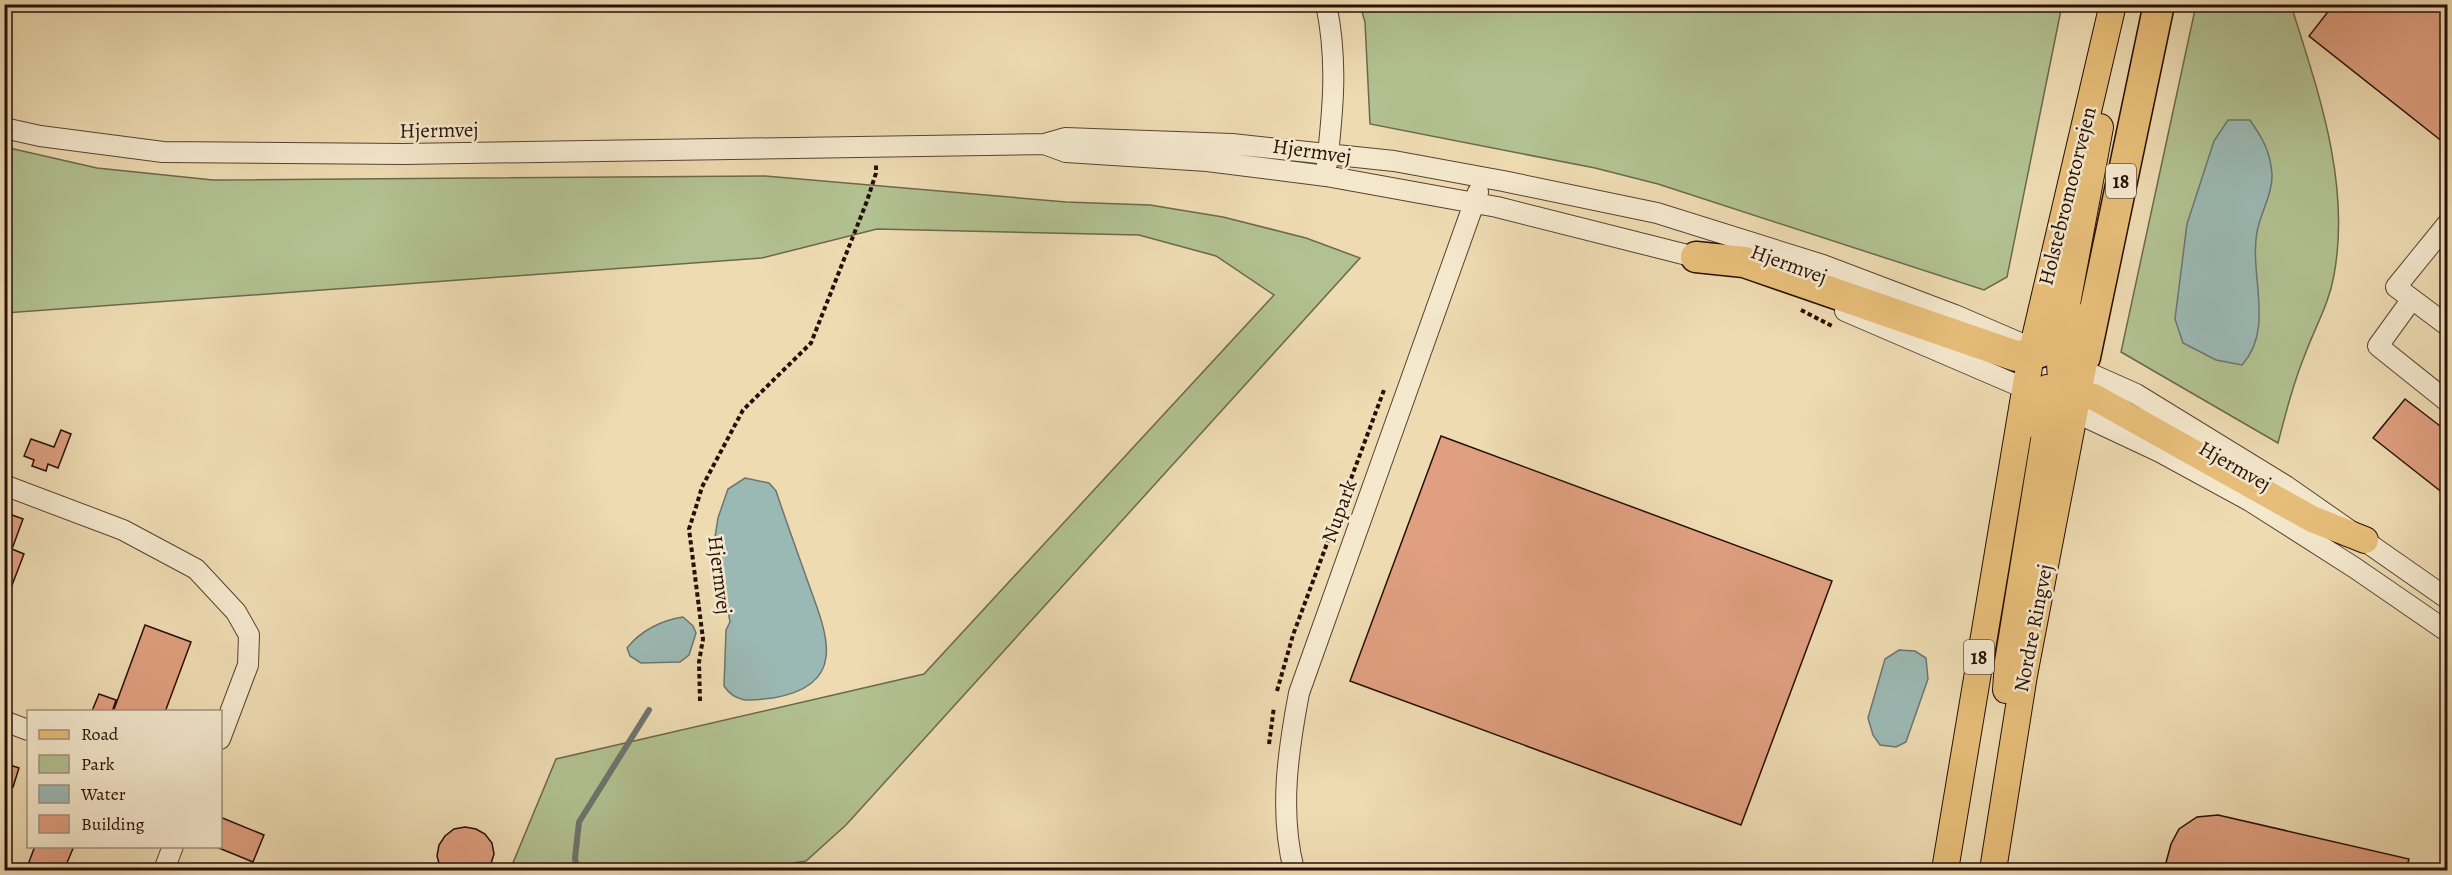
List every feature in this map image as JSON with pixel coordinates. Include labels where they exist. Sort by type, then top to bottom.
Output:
[{"type":"highway","name":"Holstebromotorvejen","points":[[2059,371],[2094,311],[2159,4]]},
{"type":"highway","points":[[1696,257],[1744,262],[2059,371]]},
{"type":"main road","name":"Holstebromotorvejen","points":[[2025,388],[2059,371],[2113,4]]},
{"type":"main road","points":[[2015,444],[2023,422],[2059,371],[2114,60],[2119,4]]},
{"type":"main road","points":[[2059,371],[2094,397],[2312,519],[2364,540]]},
{"type":"main road","name":"Nordre Ringvej","points":[[1993,870],[2059,371]]},
{"type":"main road","name":"18","points":[[1945,870],[2025,388]]},
{"type":"street","points":[[1326,4],[1335,86],[1326,176]]},
{"type":"street","name":"Hjermvej","points":[[4,128],[49,137],[163,152],[404,154],[876,147],[1044,144],[1065,138],[1232,144],[1394,161],[1483,177],[1657,213],[1823,265],[1955,315],[2059,371],[2160,452],[2250,501],[2355,568],[2448,632]]},
{"type":"street","name":"Hjermvej","points":[[1044,144],[1066,152],[1207,161],[1326,176],[1474,202],[1696,257],[1795,290],[2025,388]]},
{"type":"street","name":"Nupark","points":[[1294,870],[1286,798],[1288,751],[1299,693],[1483,177]]},
{"type":"street","points":[[2448,223],[2396,287],[2448,326]]},
{"type":"street","points":[[2412,299],[2378,346],[2448,402]]},
{"type":"street","points":[[4,485],[123,530],[196,569],[236,612],[249,634],[248,665],[222,734]]},
{"type":"street","points":[[2364,540],[2448,599]]},
{"type":"street","points":[[4,721],[27,730]]},
{"type":"street","points":[[164,870],[172,848]]},
{"type":"path","name":"Hjermvej","points":[[700,701],[699,662],[703,639],[690,529],[702,487],[743,410],[811,343],[867,201],[876,173],[876,147]]},
{"type":"path","points":[[1792,304],[1838,329]]},
{"type":"green space","points":[[1360,4],[2062,5],[2007,277],[1984,290],[1658,184],[1595,168],[1370,124],[1365,22]]},
{"type":"green space","points":[[2196,5],[2291,5],[2312,71],[2329,138],[2338,206],[2338,241],[2334,275],[2326,305],[2298,374],[2278,443],[2121,352]]},
{"type":"green space","points":[[5,147],[97,168],[213,180],[765,176],[1066,202],[1150,205],[1223,217],[1306,238],[1360,258],[846,825],[806,861],[749,870],[510,870],[556,759],[924,674],[1274,295],[1216,256],[1139,235],[877,229],[762,258],[5,313]]},
{"type":"water","points":[[2228,120],[2250,120],[2265,146],[2272,174],[2270,189],[2257,232],[2255,249],[2259,301],[2257,335],[2252,351],[2242,365],[2216,360],[2183,343],[2175,319],[2187,224],[2214,141]]},
{"type":"water","points":[[745,478],[769,483],[776,491],[821,619],[826,648],[824,666],[820,674],[807,686],[782,696],[752,700],[734,696],[724,686],[726,630],[730,622],[715,537],[718,518],[728,489]]},
{"type":"water","points":[[683,617],[693,626],[696,633],[689,655],[680,662],[641,663],[630,656],[627,648],[645,632],[659,624]]},
{"type":"water","points":[[1899,650],[1915,651],[1926,658],[1928,679],[1906,742],[1896,747],[1880,745],[1873,735],[1868,718],[1885,659]]},
{"type":"building","points":[[2334,4],[2448,4],[2448,146],[2309,36]]},
{"type":"building","points":[[2405,399],[2448,432],[2448,497],[2373,438]]},
{"type":"building","points":[[61,430],[71,434],[58,468],[48,464],[46,471],[32,466],[34,460],[24,456],[31,439],[54,447]]},
{"type":"building","points":[[1441,436],[1832,581],[1741,825],[1350,681]]},
{"type":"building","points":[[4,512],[23,519],[12,549],[24,554],[4,606]]},
{"type":"building","points":[[145,625],[191,642],[166,710],[114,710]]},
{"type":"building","points":[[99,694],[116,700],[113,710],[92,710]]},
{"type":"building","points":[[4,763],[19,768],[13,787],[4,784]]},
{"type":"building","points":[[2218,815],[2409,859],[2406,870],[2164,870],[2171,844],[2179,829],[2197,817]]},
{"type":"building","points":[[222,818],[264,835],[253,862],[219,848],[222,848]]},
{"type":"building","points":[[465,827],[485,834],[492,843],[494,854],[489,870],[442,870],[440,867],[437,856],[439,845],[454,829]]},
{"type":"building","points":[[34,848],[73,848],[64,870],[26,870]]},
{"type":"waterway","points":[[577,870],[575,858],[579,822],[649,710]]}]
